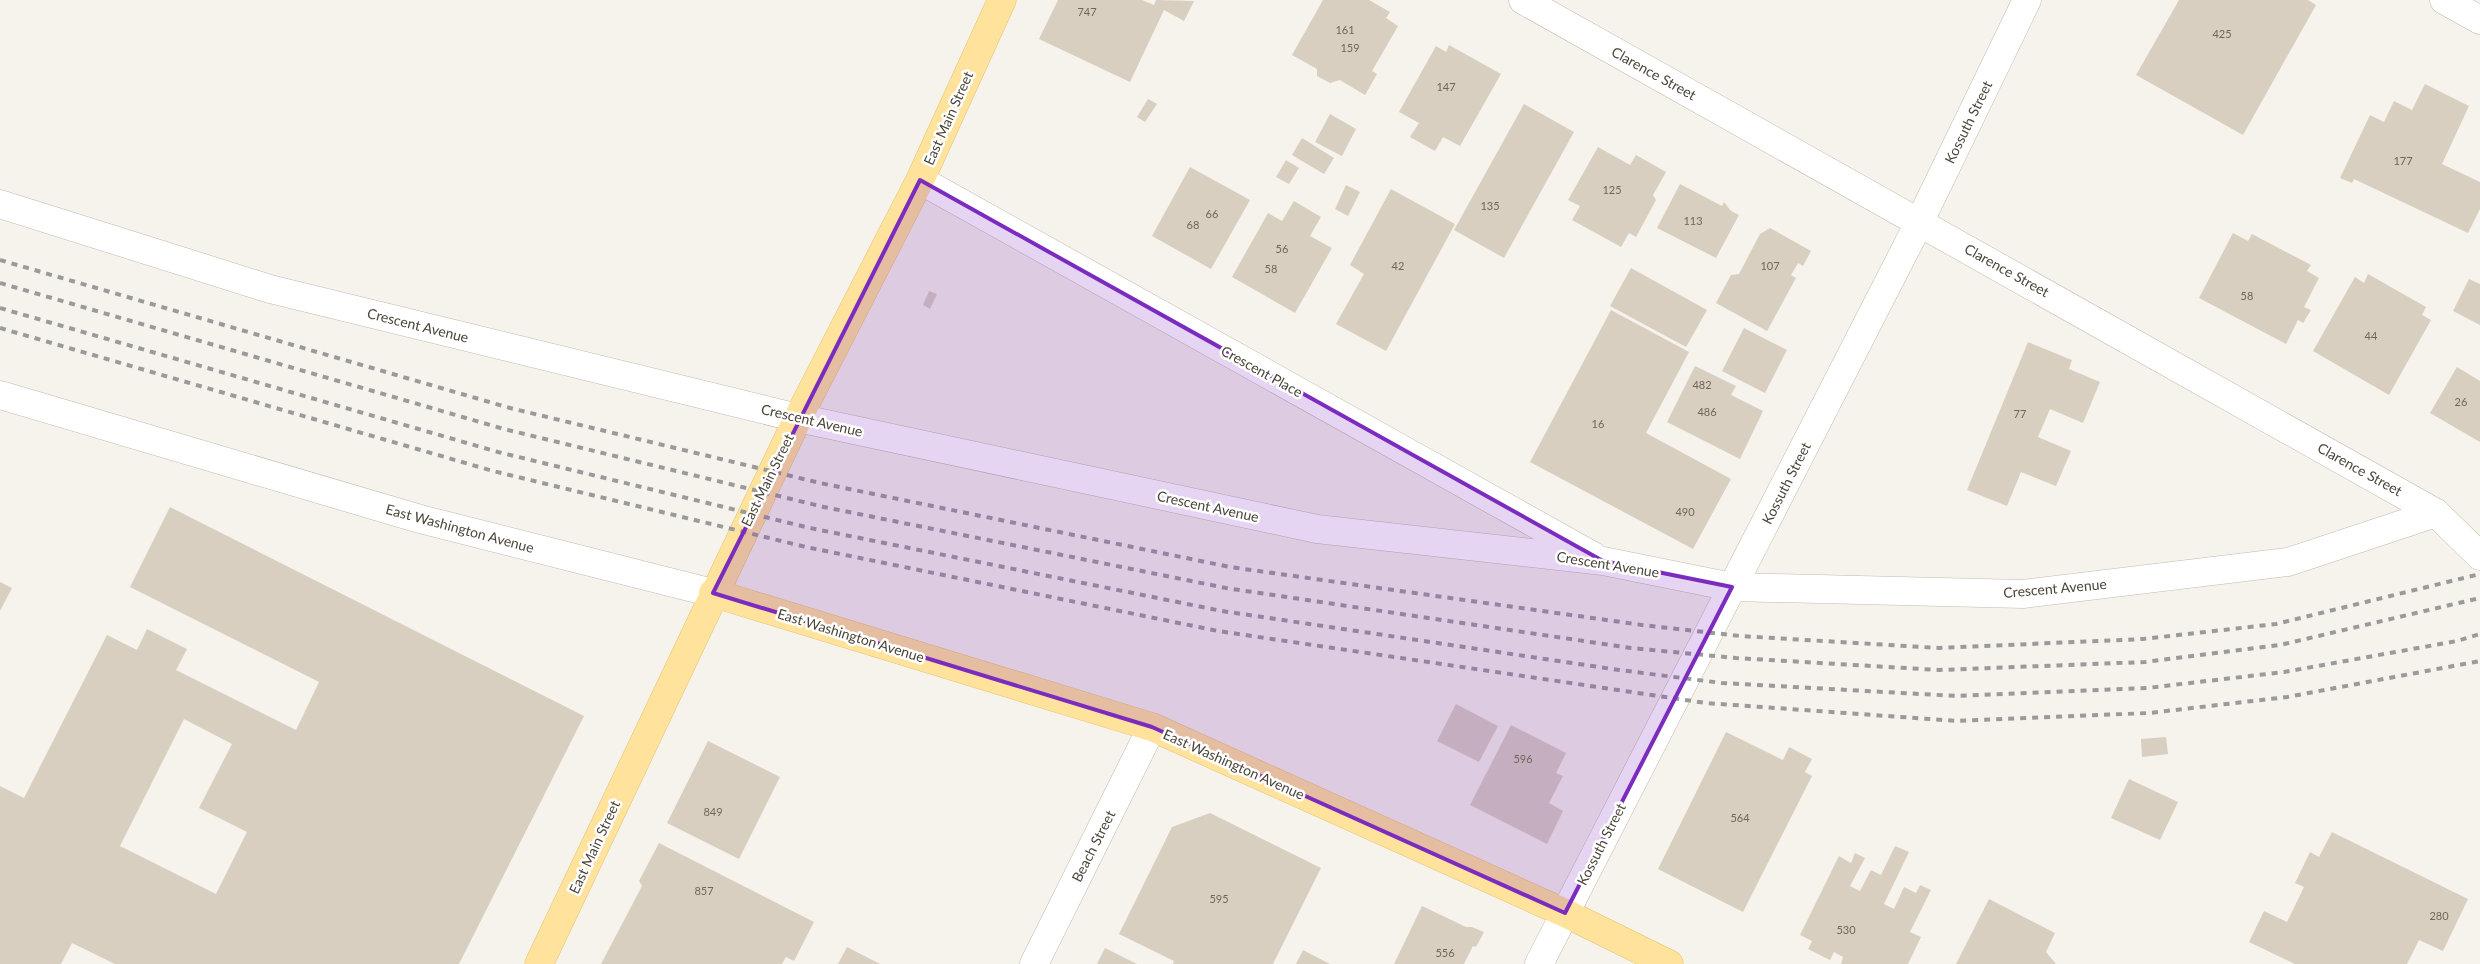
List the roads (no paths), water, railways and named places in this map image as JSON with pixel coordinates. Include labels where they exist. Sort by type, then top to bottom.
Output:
[{"type":"main road","name":"East Main Street","points":[[539,964],[713,593],[798,418],[920,180],[1002,0]]},
{"type":"main road","name":"East Washington Avenue","points":[[713,593],[1152,727],[1565,912],[1669,964]]},
{"type":"street","name":"Clarence Street","points":[[1523,0],[1920,221],[2436,513],[2480,556]]},
{"type":"street","name":"Kossuth Street","points":[[1539,964],[1920,221],[2027,0]]},
{"type":"street","points":[[2444,0],[2480,20]]},
{"type":"street","name":"Crescent Place","points":[[920,180],[1603,561]]},
{"type":"street","name":"Crescent Avenue","points":[[0,204],[270,289],[798,418],[1317,529],[1603,561],[1732,587],[2023,594],[2288,562],[2436,513]]},
{"type":"street","name":"East Washington Avenue","points":[[0,395],[420,519],[713,593]]},
{"type":"street","name":"Beach Street","points":[[1034,964],[1152,727]]},
{"type":"railway","points":[[0,260],[510,408],[820,483],[1230,567],[1642,625],[1740,636],[1939,648],[2143,639],[2276,624],[2480,574]]},
{"type":"railway","points":[[0,283],[504,429],[824,507],[1226,588],[1631,648],[1736,658],[1939,670],[2145,662],[2280,645],[2480,598]]},
{"type":"railway","points":[[0,308],[498,452],[810,528],[1222,611],[1619,670],[1722,683],[1957,696],[2147,688],[2284,672],[2457,641],[2480,634]]},
{"type":"railway","points":[[0,328],[493,471],[806,547],[1218,631],[1706,703],[1957,721],[2149,713],[2287,697],[2480,661]]}]
